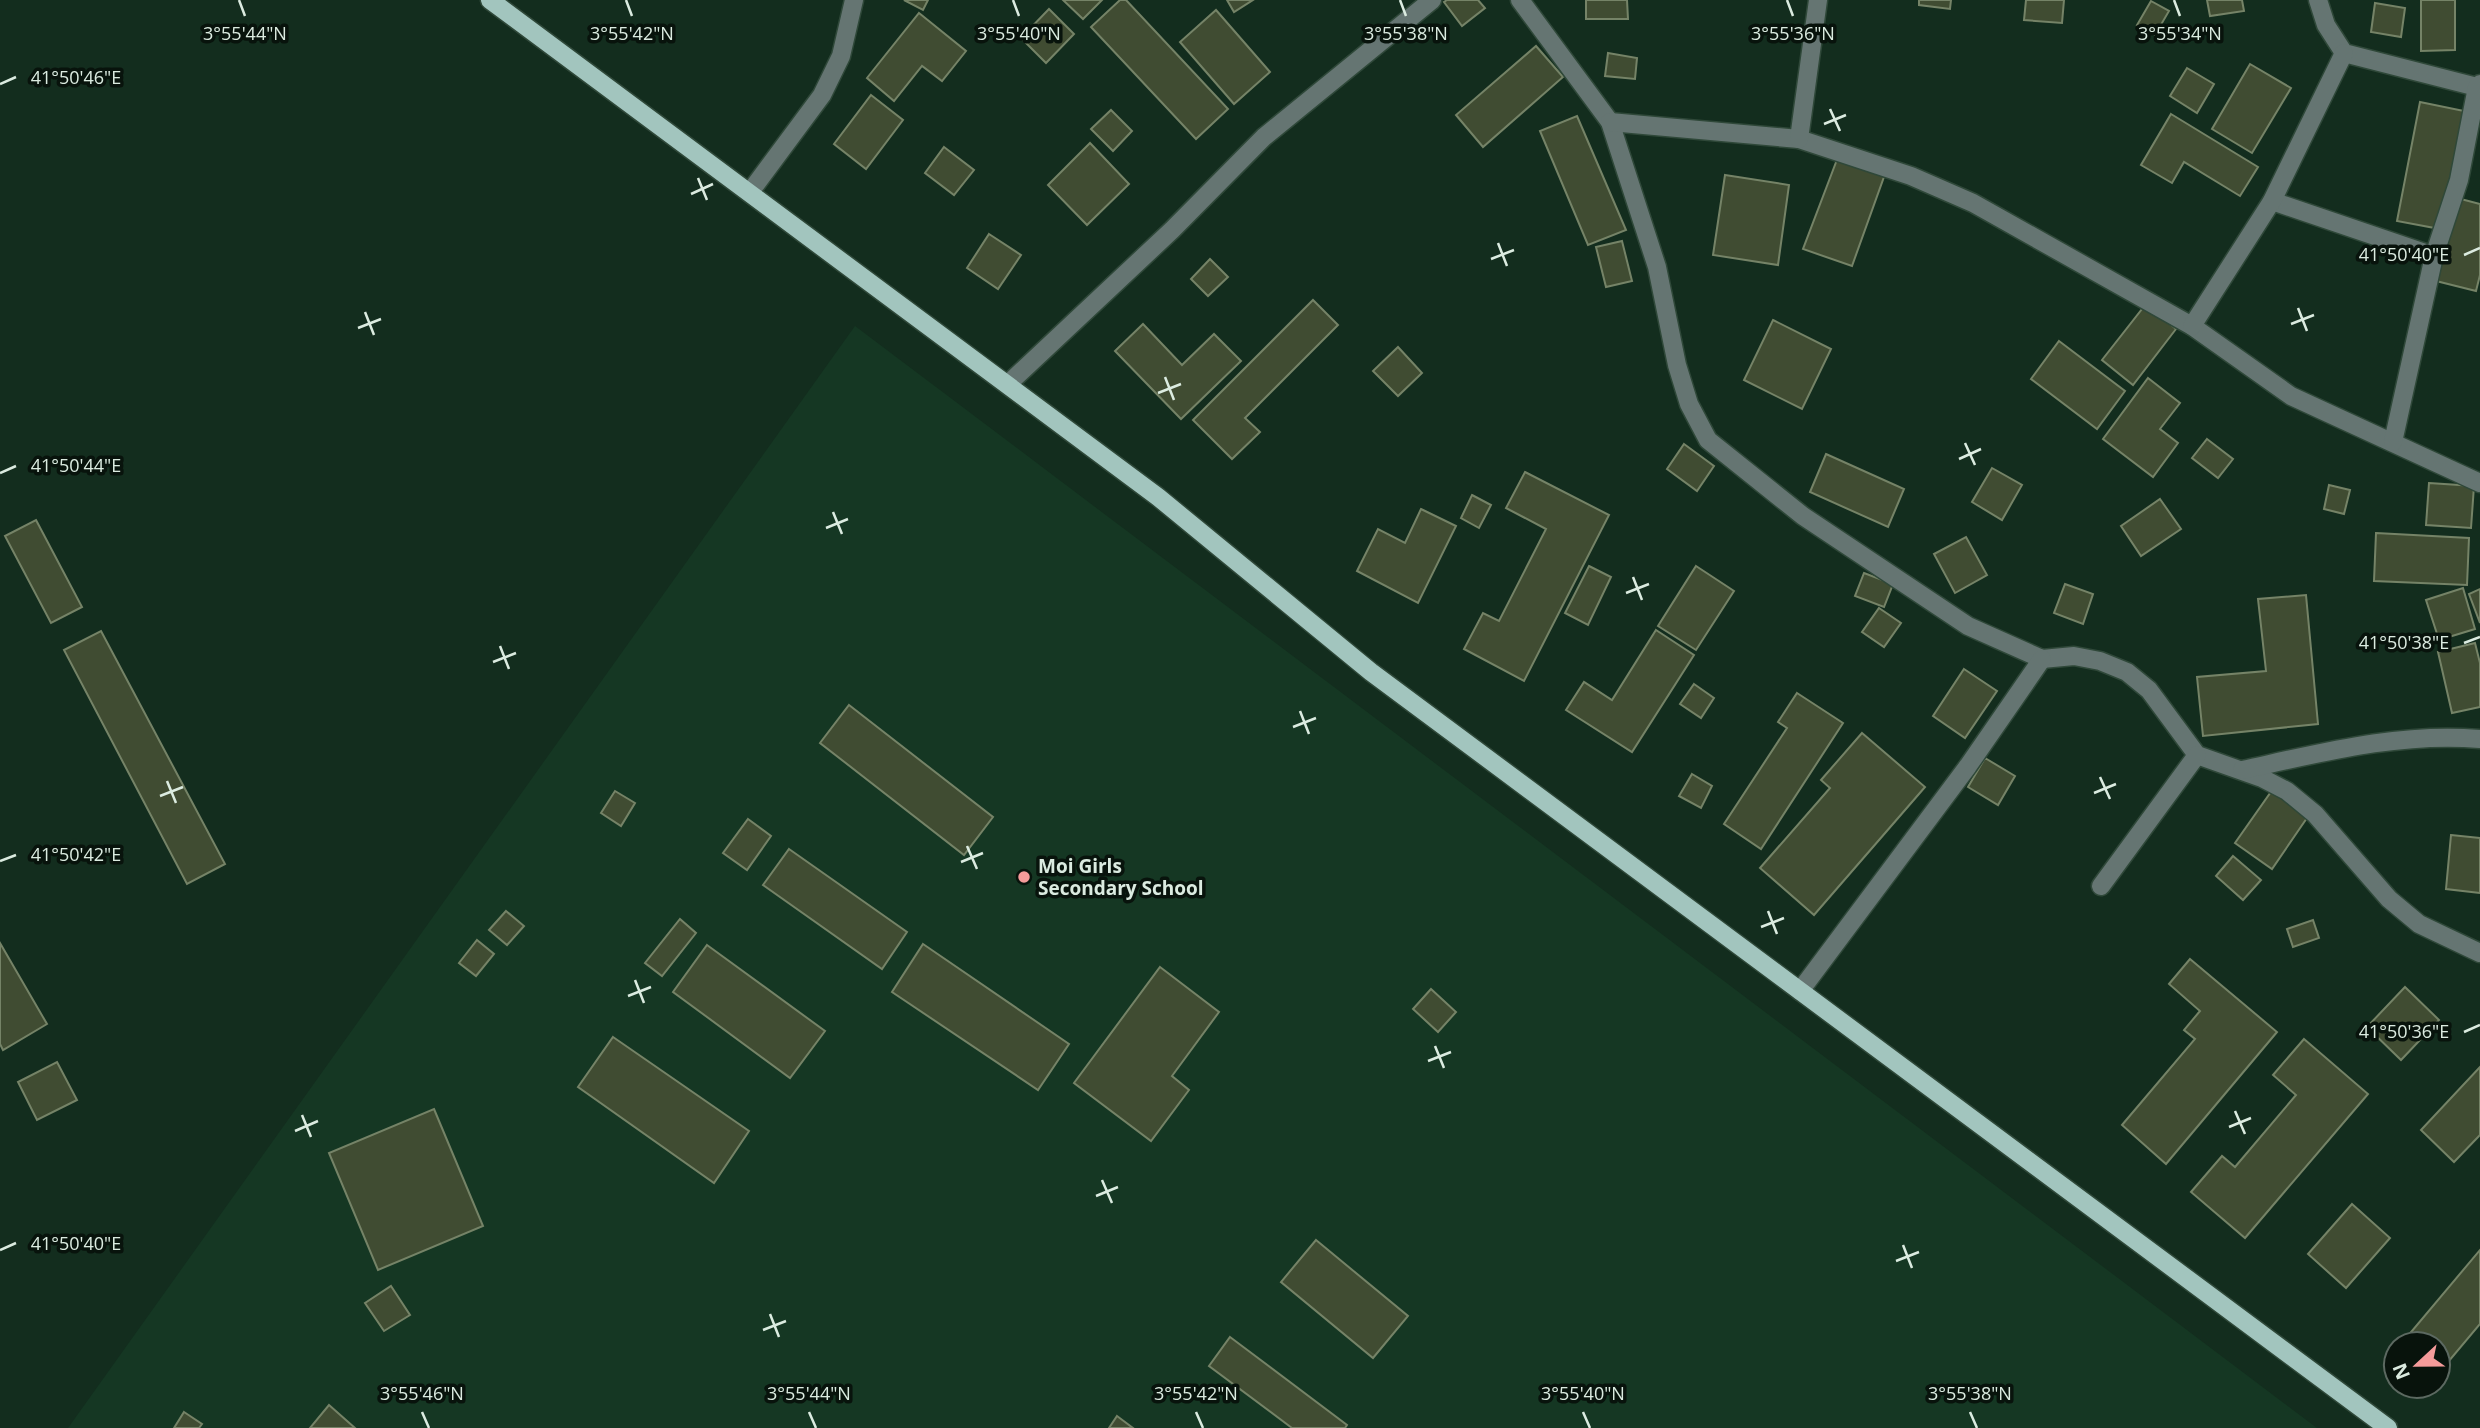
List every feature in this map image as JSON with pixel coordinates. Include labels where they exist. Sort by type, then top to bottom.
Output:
[{"type":"main road","points":[[491,0],[1158,497],[1371,673],[2388,1428]]},
{"type":"street","points":[[750,192],[822,96],[841,56],[854,0]]},
{"type":"street","points":[[1008,384],[1172,230],[1264,136],[1432,0]]},
{"type":"street","points":[[1520,0],[1610,122],[1657,267],[1677,365],[1689,404],[1708,440],[1803,516],[1927,601],[2004,645],[2042,659],[2074,656],[2100,661],[2127,672],[2149,690],[2197,755],[2262,778],[2287,791],[2315,814],[2389,899],[2419,924],[2480,953]]},
{"type":"street","points":[[1799,139],[1818,0]]},
{"type":"street","points":[[2318,0],[2326,24],[2344,53],[2478,85],[2459,180],[2434,256],[2393,442]]},
{"type":"street","points":[[2192,326],[2272,201],[2344,53]]},
{"type":"street","points":[[1610,122],[1799,139],[1910,176],[1973,203],[2192,326],[2291,396],[2480,483]]},
{"type":"street","points":[[2272,201],[2434,256]]},
{"type":"street","points":[[1800,991],[1968,766],[2042,659]]},
{"type":"street","points":[[2237,771],[2365,744],[2449,737],[2480,739]]},
{"type":"street","points":[[2101,886],[2197,755]]},
{"type":"shaded area","name":"Moi Girls Secondary School","points":[[855,326],[2317,1428],[68,1428]]},
{"type":"building","points":[[904,0],[928,0],[923,10]]},
{"type":"building","points":[[1063,0],[1102,0],[1083,19]]},
{"type":"building","points":[[1120,0],[1126,0],[1228,109],[1196,139],[1091,27]]},
{"type":"building","points":[[1227,0],[1253,0],[1234,12]]},
{"type":"building","points":[[1478,0],[1485,8],[1462,26],[1444,2]]},
{"type":"building","points":[[1586,0],[1627,0],[1628,19],[1586,19]]},
{"type":"building","points":[[1919,0],[1951,0],[1950,9],[1919,5]]},
{"type":"building","points":[[2026,0],[2064,0],[2062,23],[2024,20]]},
{"type":"building","points":[[2207,0],[2242,0],[2244,11],[2210,16]]},
{"type":"building","points":[[2421,0],[2455,0],[2455,50],[2421,51]]},
{"type":"building","points":[[2151,1],[2169,11],[2155,35],[2137,25]]},
{"type":"building","points":[[2375,3],[2405,8],[2401,37],[2371,32]]},
{"type":"building","points":[[1049,9],[1074,34],[1046,63],[1021,38]]},
{"type":"building","points":[[1216,10],[1270,72],[1234,104],[1180,42]]},
{"type":"building","points":[[919,13],[966,51],[942,81],[922,66],[894,101],[867,78]]},
{"type":"building","points":[[1536,46],[1563,77],[1483,147],[1456,115]]},
{"type":"building","points":[[1608,53],[1637,58],[1635,79],[1605,76]]},
{"type":"building","points":[[2250,64],[2291,88],[2252,153],[2212,129]]},
{"type":"building","points":[[2187,68],[2214,84],[2197,113],[2170,96]]},
{"type":"building","points":[[871,95],[903,120],[866,169],[834,144]]},
{"type":"building","points":[[2420,102],[2464,111],[2440,229],[2397,221]]},
{"type":"building","points":[[1111,110],[1132,131],[1113,151],[1091,129]]},
{"type":"building","points":[[2171,114],[2258,167],[2240,196],[2184,162],[2172,183],[2141,165]]},
{"type":"building","points":[[1577,116],[1626,230],[1588,245],[1540,131]]},
{"type":"building","points":[[1090,143],[1129,184],[1087,225],[1048,185]]},
{"type":"building","points":[[944,147],[974,170],[954,195],[925,173]]},
{"type":"building","points":[[1838,157],[1885,174],[1852,266],[1803,249]]},
{"type":"building","points":[[1725,175],[1789,185],[1778,265],[1713,255]]},
{"type":"building","points":[[2457,198],[2480,204],[2480,275],[2476,291],[2436,281]]},
{"type":"building","points":[[989,234],[1021,255],[998,289],[967,268]]},
{"type":"building","points":[[1622,241],[1632,281],[1606,287],[1596,247]]},
{"type":"building","points":[[1210,259],[1228,277],[1208,296],[1191,279]]},
{"type":"building","points":[[1313,300],[1338,325],[1245,418],[1260,432],[1232,459],[1193,420]]},
{"type":"building","points":[[2146,304],[2176,329],[2133,385],[2102,360]]},
{"type":"building","points":[[1773,320],[1831,349],[1802,409],[1744,380]]},
{"type":"building","points":[[1143,324],[1182,365],[1214,334],[1241,361],[1181,419],[1115,351]]},
{"type":"building","points":[[2059,341],[2125,391],[2097,429],[2031,379]]},
{"type":"building","points":[[1398,347],[1422,373],[1398,396],[1373,371]]},
{"type":"building","points":[[2148,378],[2180,403],[2160,429],[2178,443],[2153,477],[2103,439]]},
{"type":"building","points":[[2207,439],[2233,459],[2218,478],[2192,458]]},
{"type":"building","points":[[1684,444],[1714,466],[1697,491],[1667,469]]},
{"type":"building","points":[[1826,454],[1904,489],[1888,527],[1810,492]]},
{"type":"building","points":[[1992,468],[2022,485],[2002,520],[1972,502]]},
{"type":"building","points":[[1525,472],[1609,515],[1524,681],[1464,649],[1483,613],[1499,621],[1546,529],[1506,508]]},
{"type":"building","points":[[2429,483],[2474,486],[2471,528],[2426,525]]},
{"type":"building","points":[[2329,485],[2350,490],[2344,514],[2324,509]]},
{"type":"building","points":[[1472,495],[1491,505],[1479,528],[1461,518]]},
{"type":"building","points":[[2160,499],[2181,529],[2141,556],[2121,526]]},
{"type":"building","points":[[1421,509],[1456,526],[1418,603],[1357,571],[1378,529],[1405,543]]},
{"type":"building","points":[[36,520],[82,607],[51,623],[5,536]]},
{"type":"building","points":[[2376,533],[2469,538],[2467,585],[2374,581]]},
{"type":"building","points":[[1966,537],[1987,575],[1955,593],[1934,554]]},
{"type":"building","points":[[1589,566],[1611,577],[1588,625],[1565,613]]},
{"type":"building","points":[[1696,566],[1734,591],[1696,650],[1658,626]]},
{"type":"building","points":[[1864,573],[1893,584],[1884,607],[1855,596]]},
{"type":"building","points":[[2065,584],[2093,594],[2083,624],[2054,613]]},
{"type":"building","points":[[2463,588],[2475,629],[2439,640],[2426,600]]},
{"type":"building","points":[[2480,589],[2480,623],[2469,594]]},
{"type":"building","points":[[2306,595],[2318,724],[2203,736],[2197,677],[2266,671],[2258,599]]},
{"type":"building","points":[[1879,608],[1901,623],[1884,647],[1862,632]]},
{"type":"building","points":[[1656,630],[1694,655],[1632,752],[1566,710],[1584,682],[1612,700]]},
{"type":"building","points":[[101,631],[225,864],[187,884],[64,650]]},
{"type":"building","points":[[2475,643],[2480,663],[2480,707],[2452,713],[2438,652]]},
{"type":"building","points":[[1964,669],[1997,691],[1965,738],[1933,716]]},
{"type":"building","points":[[1694,684],[1714,698],[1701,718],[1680,704]]},
{"type":"building","points":[[1797,693],[1843,723],[1761,849],[1724,824],[1787,728],[1778,722]]},
{"type":"building","points":[[849,705],[993,817],[964,855],[820,743]]},
{"type":"building","points":[[1862,733],[1925,787],[1814,915],[1760,868],[1830,788],[1821,780]]},
{"type":"building","points":[[1985,758],[2015,776],[1998,805],[1968,787]]},
{"type":"building","points":[[1692,774],[1712,786],[1701,808],[1679,796]]},
{"type":"building","points":[[2273,789],[2309,815],[2272,869],[2235,843]]},
{"type":"building","points":[[615,791],[635,803],[621,826],[601,813]]},
{"type":"building","points":[[748,819],[771,836],[747,870],[723,853]]},
{"type":"building","points":[[2451,835],[2480,838],[2480,893],[2446,889]]},
{"type":"building","points":[[789,849],[907,932],[882,969],[763,885]]},
{"type":"building","points":[[2233,856],[2261,880],[2243,900],[2216,876]]},
{"type":"building","points":[[506,911],[524,926],[507,945],[489,930]]},
{"type":"building","points":[[680,919],[696,933],[662,976],[645,963]]},
{"type":"building","points":[[2313,920],[2319,938],[2293,947],[2287,929]]},
{"type":"building","points":[[477,940],[494,954],[476,976],[459,963]]},
{"type":"building","points":[[0,943],[47,1024],[3,1050],[0,1044]]},
{"type":"building","points":[[923,944],[1069,1044],[1038,1090],[892,992]]},
{"type":"building","points":[[707,945],[825,1031],[790,1078],[673,992]]},
{"type":"building","points":[[2190,959],[2277,1032],[2166,1164],[2122,1125],[2195,1039],[2184,1030],[2200,1011],[2169,984]]},
{"type":"building","points":[[1160,967],[1219,1012],[1172,1076],[1189,1090],[1151,1141],[1074,1083]]},
{"type":"building","points":[[2405,987],[2439,1020],[2401,1060],[2367,1027]]},
{"type":"building","points":[[1431,989],[1456,1012],[1438,1032],[1413,1009]]},
{"type":"building","points":[[613,1037],[749,1131],[714,1183],[578,1087]]},
{"type":"building","points":[[2304,1039],[2368,1094],[2245,1238],[2191,1192],[2222,1156],[2235,1167],[2296,1095],[2273,1075]]},
{"type":"building","points":[[57,1062],[77,1100],[37,1120],[18,1082]]},
{"type":"building","points":[[2480,1067],[2480,1135],[2454,1162],[2421,1130]]},
{"type":"building","points":[[434,1109],[483,1226],[378,1270],[329,1153]]},
{"type":"building","points":[[2352,1204],[2390,1238],[2346,1288],[2308,1254]]},
{"type":"building","points":[[1316,1240],[1408,1316],[1373,1358],[1281,1282]]},
{"type":"building","points":[[2480,1250],[2480,1324],[2452,1357],[2452,1330],[2413,1330]]},
{"type":"building","points":[[391,1286],[410,1315],[384,1331],[365,1303]]},
{"type":"building","points":[[1230,1337],[1347,1425],[1345,1428],[1292,1428],[1209,1366]]},
{"type":"building","points":[[329,1405],[355,1428],[310,1428]]},
{"type":"building","points":[[184,1412],[202,1424],[199,1428],[174,1428]]},
{"type":"building","points":[[1117,1416],[1133,1428],[1109,1428]]},
{"type":"place","name":"Moi Girls Secondary School","points":[[1024,877]]}]
